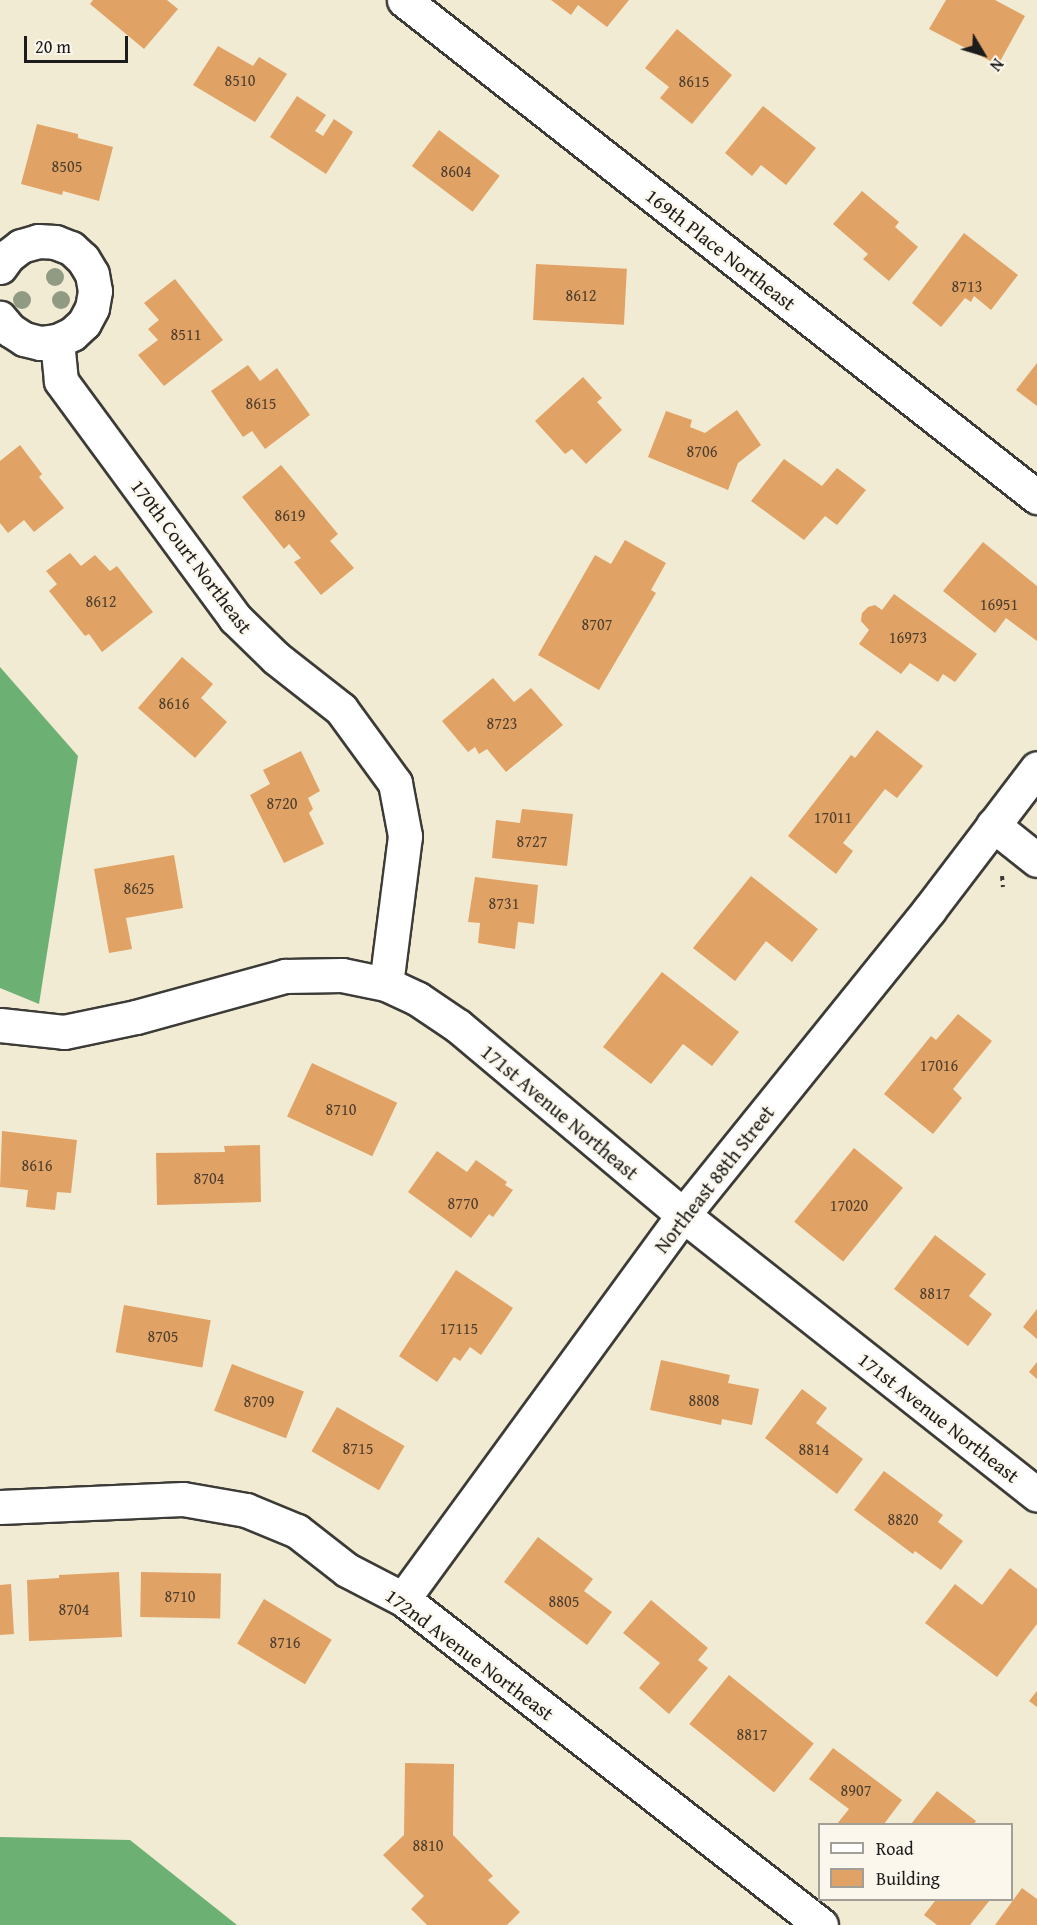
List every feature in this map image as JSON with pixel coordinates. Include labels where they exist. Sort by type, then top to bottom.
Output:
[{"type":"street","name":"169th Place Northeast","points":[[404,0],[1037,497]]},
{"type":"street","points":[[0,267],[8,256],[21,246],[38,241],[55,242],[71,248],[83,259],[92,274],[95,291],[92,308],[84,323],[72,334],[57,341],[40,343],[24,339],[10,330],[0,318]]},
{"type":"street","name":"170th Court Northeast","points":[[57,341],[61,381],[235,618],[276,658],[341,709],[395,783],[405,836],[386,984]]},
{"type":"street","name":"Northeast 88th Street","points":[[402,1599],[683,1215],[929,910],[1037,768]]},
{"type":"street","points":[[993,825],[1037,860]]},
{"type":"street","name":"171st Avenue Northeast","points":[[0,1025],[64,1032],[136,1017],[285,976],[342,975],[386,984],[418,999],[458,1026],[683,1215],[1037,1495]]},
{"type":"street","name":"172nd Avenue Northeast","points":[[0,1507],[183,1499],[246,1510],[297,1531],[347,1570],[402,1599],[821,1925]]},
{"type":"green space","points":[[0,667],[78,756],[39,1004],[0,988]]},
{"type":"green space","points":[[0,1837],[130,1840],[237,1925],[0,1925]]},
{"type":"building","points":[[93,0],[167,0],[178,9],[144,49],[90,4]]},
{"type":"building","points":[[551,0],[629,0],[607,27],[578,5],[571,15]]},
{"type":"building","points":[[946,0],[995,0],[1025,16],[998,65],[929,29]]},
{"type":"building","points":[[677,29],[732,75],[692,124],[660,98],[669,87],[645,68]]},
{"type":"building","points":[[218,46],[253,66],[259,57],[287,74],[255,122],[193,85]]},
{"type":"building","points":[[297,96],[326,115],[315,131],[323,136],[334,119],[353,132],[326,174],[270,137]]},
{"type":"building","points":[[763,106],[816,148],[786,185],[761,165],[752,176],[725,153]]},
{"type":"building","points":[[37,124],[78,134],[78,138],[113,147],[99,201],[63,191],[62,195],[21,184]]},
{"type":"building","points":[[439,130],[500,176],[473,212],[412,166]]},
{"type":"building","points":[[862,191],[899,222],[895,227],[918,247],[889,281],[863,259],[868,254],[833,224]]},
{"type":"building","points":[[964,233],[1018,275],[991,310],[974,296],[971,302],[965,298],[941,327],[912,303]]},
{"type":"building","points":[[536,264],[627,269],[624,325],[533,320]]},
{"type":"building","points":[[175,279],[223,340],[164,386],[138,355],[158,340],[148,329],[159,320],[144,303]]},
{"type":"building","points":[[1037,363],[1037,406],[1016,390]]},
{"type":"building","points":[[248,365],[260,381],[277,368],[310,415],[265,449],[252,431],[243,437],[211,391]]},
{"type":"building","points":[[583,377],[602,398],[597,402],[622,430],[586,464],[572,449],[565,454],[535,421]]},
{"type":"building","points":[[737,410],[761,445],[738,463],[728,490],[648,457],[666,411],[692,420],[690,427],[705,433]]},
{"type":"building","points":[[20,445],[42,474],[39,477],[64,508],[34,532],[24,520],[8,533],[0,523],[0,461]]},
{"type":"building","points":[[784,459],[822,486],[837,468],[866,490],[837,525],[825,516],[804,540],[751,501]]},
{"type":"building","points":[[281,465],[338,534],[330,541],[354,568],[321,595],[294,562],[301,558],[289,544],[284,549],[242,497]]},
{"type":"building","points":[[625,540],[666,563],[651,590],[656,593],[599,690],[538,655],[595,555],[611,564]]},
{"type":"building","points":[[983,542],[1037,586],[1037,641],[1006,618],[995,633],[943,591]]},
{"type":"building","points":[[70,553],[81,566],[95,555],[110,571],[117,566],[153,612],[102,652],[89,634],[85,636],[49,591],[57,584],[46,571]]},
{"type":"building","points":[[894,594],[977,654],[955,682],[943,674],[938,682],[910,663],[901,674],[859,644],[869,630],[861,621],[862,613],[868,607],[875,605],[882,610]]},
{"type":"building","points":[[182,657],[213,684],[201,698],[227,722],[195,758],[138,708]]},
{"type":"building","points":[[493,678],[514,702],[531,688],[563,725],[506,772],[487,749],[479,754],[475,747],[468,752],[442,721]]},
{"type":"building","points":[[877,730],[923,766],[897,798],[885,789],[843,843],[853,851],[836,874],[788,836],[851,755],[855,758]]},
{"type":"building","points":[[301,751],[320,791],[308,798],[313,809],[309,813],[324,844],[284,863],[250,795],[270,784],[263,770]]},
{"type":"building","points":[[522,809],[573,814],[567,866],[492,858],[496,820],[520,823]]},
{"type":"building","points":[[174,855],[183,908],[126,918],[132,949],[109,953],[94,869]]},
{"type":"building","points":[[751,876],[818,929],[792,962],[766,941],[735,981],[693,948]]},
{"type":"building","points":[[475,877],[538,885],[534,924],[518,922],[515,949],[478,943],[480,923],[468,922]]},
{"type":"building","points":[[662,972],[739,1032],[712,1066],[683,1044],[651,1084],[603,1047]]},
{"type":"building","points":[[958,1014],[992,1041],[953,1089],[962,1098],[933,1134],[884,1094],[931,1036],[936,1040]]},
{"type":"building","points":[[312,1063],[397,1103],[372,1156],[287,1116]]},
{"type":"building","points":[[2,1131],[77,1140],[71,1193],[57,1192],[55,1210],[26,1207],[28,1190],[0,1187]]},
{"type":"building","points":[[260,1145],[261,1202],[157,1205],[156,1153],[225,1152],[224,1146]]},
{"type":"building","points":[[854,1148],[903,1188],[843,1261],[794,1222]]},
{"type":"building","points":[[437,1151],[467,1172],[476,1160],[507,1182],[505,1185],[513,1190],[493,1217],[489,1214],[471,1238],[408,1192]]},
{"type":"building","points":[[935,1235],[986,1274],[969,1296],[992,1314],[968,1346],[894,1289]]},
{"type":"building","points":[[456,1270],[513,1308],[481,1355],[470,1347],[460,1361],[454,1357],[437,1382],[399,1356]]},
{"type":"building","points":[[124,1305],[211,1320],[202,1368],[116,1352]]},
{"type":"building","points":[[1037,1309],[1037,1339],[1023,1327]]},
{"type":"building","points":[[661,1360],[730,1375],[728,1383],[759,1389],[752,1425],[722,1419],[721,1425],[650,1410]]},
{"type":"building","points":[[1037,1362],[1037,1379],[1029,1372]]},
{"type":"building","points":[[232,1364],[304,1392],[286,1438],[214,1411]]},
{"type":"building","points":[[802,1389],[827,1408],[816,1423],[863,1459],[837,1494],[765,1438]]},
{"type":"building","points":[[337,1407],[405,1446],[379,1490],[312,1451]]},
{"type":"building","points":[[884,1471],[943,1515],[938,1522],[963,1541],[941,1570],[915,1551],[913,1554],[854,1510]]},
{"type":"building","points":[[538,1537],[593,1579],[584,1591],[612,1612],[587,1645],[504,1582]]},
{"type":"building","points":[[1010,1568],[1037,1589],[1037,1624],[997,1677],[925,1623],[955,1584],[982,1605]]},
{"type":"building","points":[[119,1572],[122,1637],[29,1641],[27,1580],[59,1578],[59,1575]]},
{"type":"building","points":[[141,1572],[221,1573],[220,1618],[140,1617]]},
{"type":"building","points":[[11,1584],[14,1634],[0,1635],[0,1585]]},
{"type":"building","points":[[264,1599],[332,1640],[305,1684],[237,1644]]},
{"type":"building","points":[[651,1600],[708,1648],[698,1660],[708,1668],[669,1714],[639,1688],[660,1663],[623,1633]]},
{"type":"building","points":[[729,1675],[814,1744],[774,1793],[689,1724]]},
{"type":"building","points":[[1037,1691],[1037,1707],[1029,1701]]},
{"type":"building","points":[[833,1748],[902,1800],[885,1823],[838,1823],[849,1809],[809,1779]]},
{"type":"building","points":[[405,1763],[454,1764],[453,1835],[493,1876],[488,1880],[520,1912],[507,1925],[427,1925],[411,1909],[424,1896],[383,1855],[404,1835]]},
{"type":"building","points":[[937,1791],[976,1821],[975,1823],[912,1823]]},
{"type":"building","points":[[1022,1888],[1037,1899],[1037,1925],[995,1925]]},
{"type":"building","points":[[935,1901],[989,1901],[970,1925],[937,1925],[924,1915]]}]
